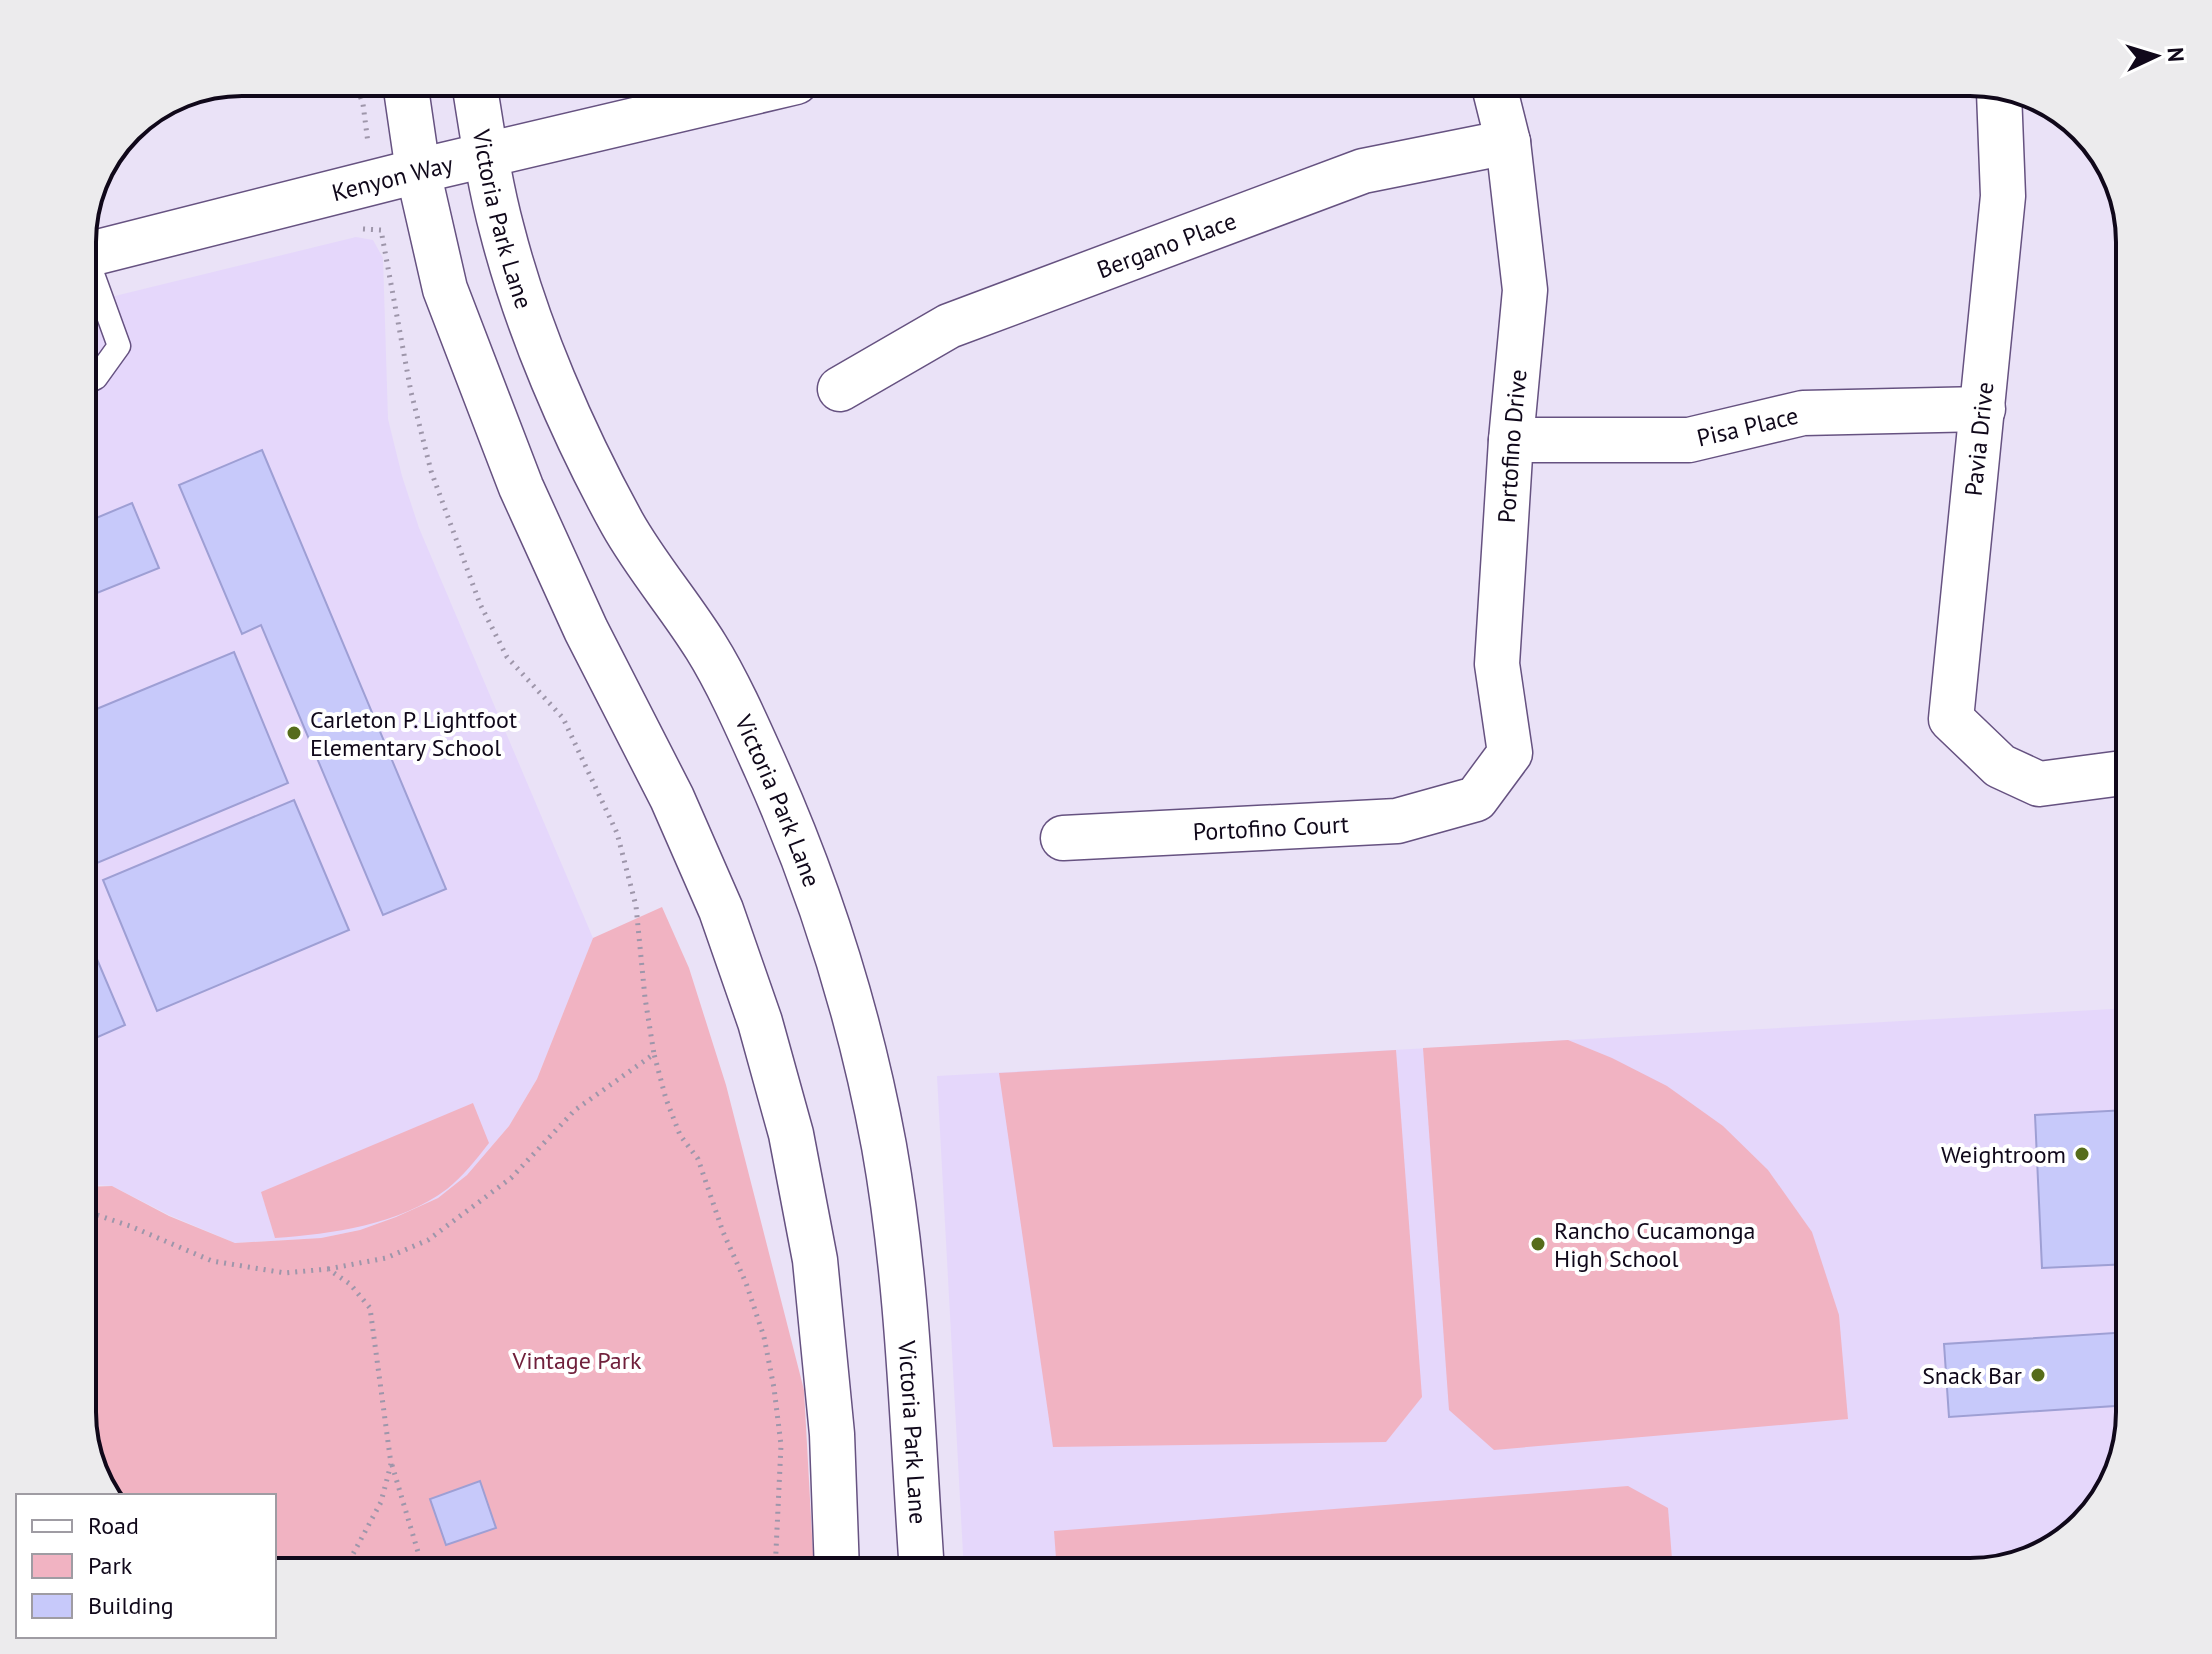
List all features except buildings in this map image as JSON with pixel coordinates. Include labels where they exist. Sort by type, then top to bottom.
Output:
[{"type":"street","points":[[407,96],[418,171],[445,289],[521,487],[586,630],[672,798],[721,910],[760,1022],[791,1134],[815,1260],[832,1434],[836,1558]]},
{"type":"street","name":"Victoria Park Lane","points":[[476,96],[506,244],[528,317],[557,390],[623,525],[709,651],[787,818],[844,976],[884,1148],[900,1276],[921,1558]]},
{"type":"street","name":"Kenyon Way","points":[[96,253],[418,171],[737,96]]},
{"type":"street","name":"Portofino Drive","points":[[1476,799],[1510,753],[1497,664],[1511,440],[1525,290],[1508,142],[1496,96]]},
{"type":"street","name":"Pavia Drive","points":[[1999,99],[2003,196],[1951,719],[2000,766],[2039,784],[2116,774]]},
{"type":"street","name":"Bergano Place","points":[[840,389],[949,326],[1363,171],[1508,142]]},
{"type":"street","name":"Pisa Place","points":[[1511,440],[1689,440],[1803,413],[1983,409]]},
{"type":"street","name":"Portofino Court","points":[[1063,838],[1397,821],[1476,799]]},
{"type":"lane","points":[[96,287],[119,346],[96,378]]},
{"type":"path","points":[[359,229],[381,230],[411,392],[431,471],[480,604],[507,657],[563,718],[617,833],[636,906],[645,998],[654,1054],[666,1099],[680,1135],[698,1159],[764,1337],[781,1445],[776,1558]]},
{"type":"path","points":[[96,1215],[212,1261],[285,1273],[386,1258],[428,1240],[511,1178],[575,1110],[654,1054]]},
{"type":"path","points":[[328,1269],[350,1284],[370,1308],[391,1464],[420,1558]]},
{"type":"path","points":[[350,1558],[381,1502],[391,1464]]},
{"type":"shaded area","name":"Carleton P. Lightfoot Elementary School","points":[[356,237],[373,240],[383,258],[388,419],[402,476],[419,528],[593,938],[537,1079],[509,1126],[467,1175],[438,1198],[360,1230],[321,1238],[235,1243],[112,1186],[96,1185],[96,301]]},
{"type":"shaded area","name":"Rancho Cucamonga High School","points":[[2116,1009],[2116,1412],[2111,1450],[2105,1468],[2086,1501],[2059,1528],[2026,1547],[1989,1557],[963,1558],[937,1076]]},
{"type":"green space","name":"Vintage Park","points":[[662,907],[689,968],[726,1085],[804,1390],[813,1558],[276,1558],[276,1494],[122,1494],[107,1468],[96,1421],[96,1187],[112,1186],[169,1216],[235,1243],[321,1238],[360,1230],[438,1198],[467,1175],[509,1126],[537,1079],[593,938]]},
{"type":"green space","points":[[1568,1040],[1667,1086],[1723,1126],[1768,1170],[1812,1232],[1839,1315],[1848,1419],[1494,1450],[1449,1410],[1423,1048]]},
{"type":"green space","points":[[1396,1050],[1422,1397],[1386,1442],[1053,1447],[999,1073]]},
{"type":"green space","points":[[473,1103],[489,1143],[447,1189],[408,1211],[364,1226],[275,1238],[261,1192]]},
{"type":"green space","points":[[1628,1486],[1668,1508],[1672,1558],[1056,1558],[1054,1531]]},
{"type":"place","name":"Carleton P. Lightfoot Elementary School","points":[[294,733]]},
{"type":"place","name":"Weightroom","points":[[2082,1154]]},
{"type":"place","name":"Rancho Cucamonga High School","points":[[1538,1244]]},
{"type":"place","name":"Snack Bar","points":[[2038,1375]]}]
